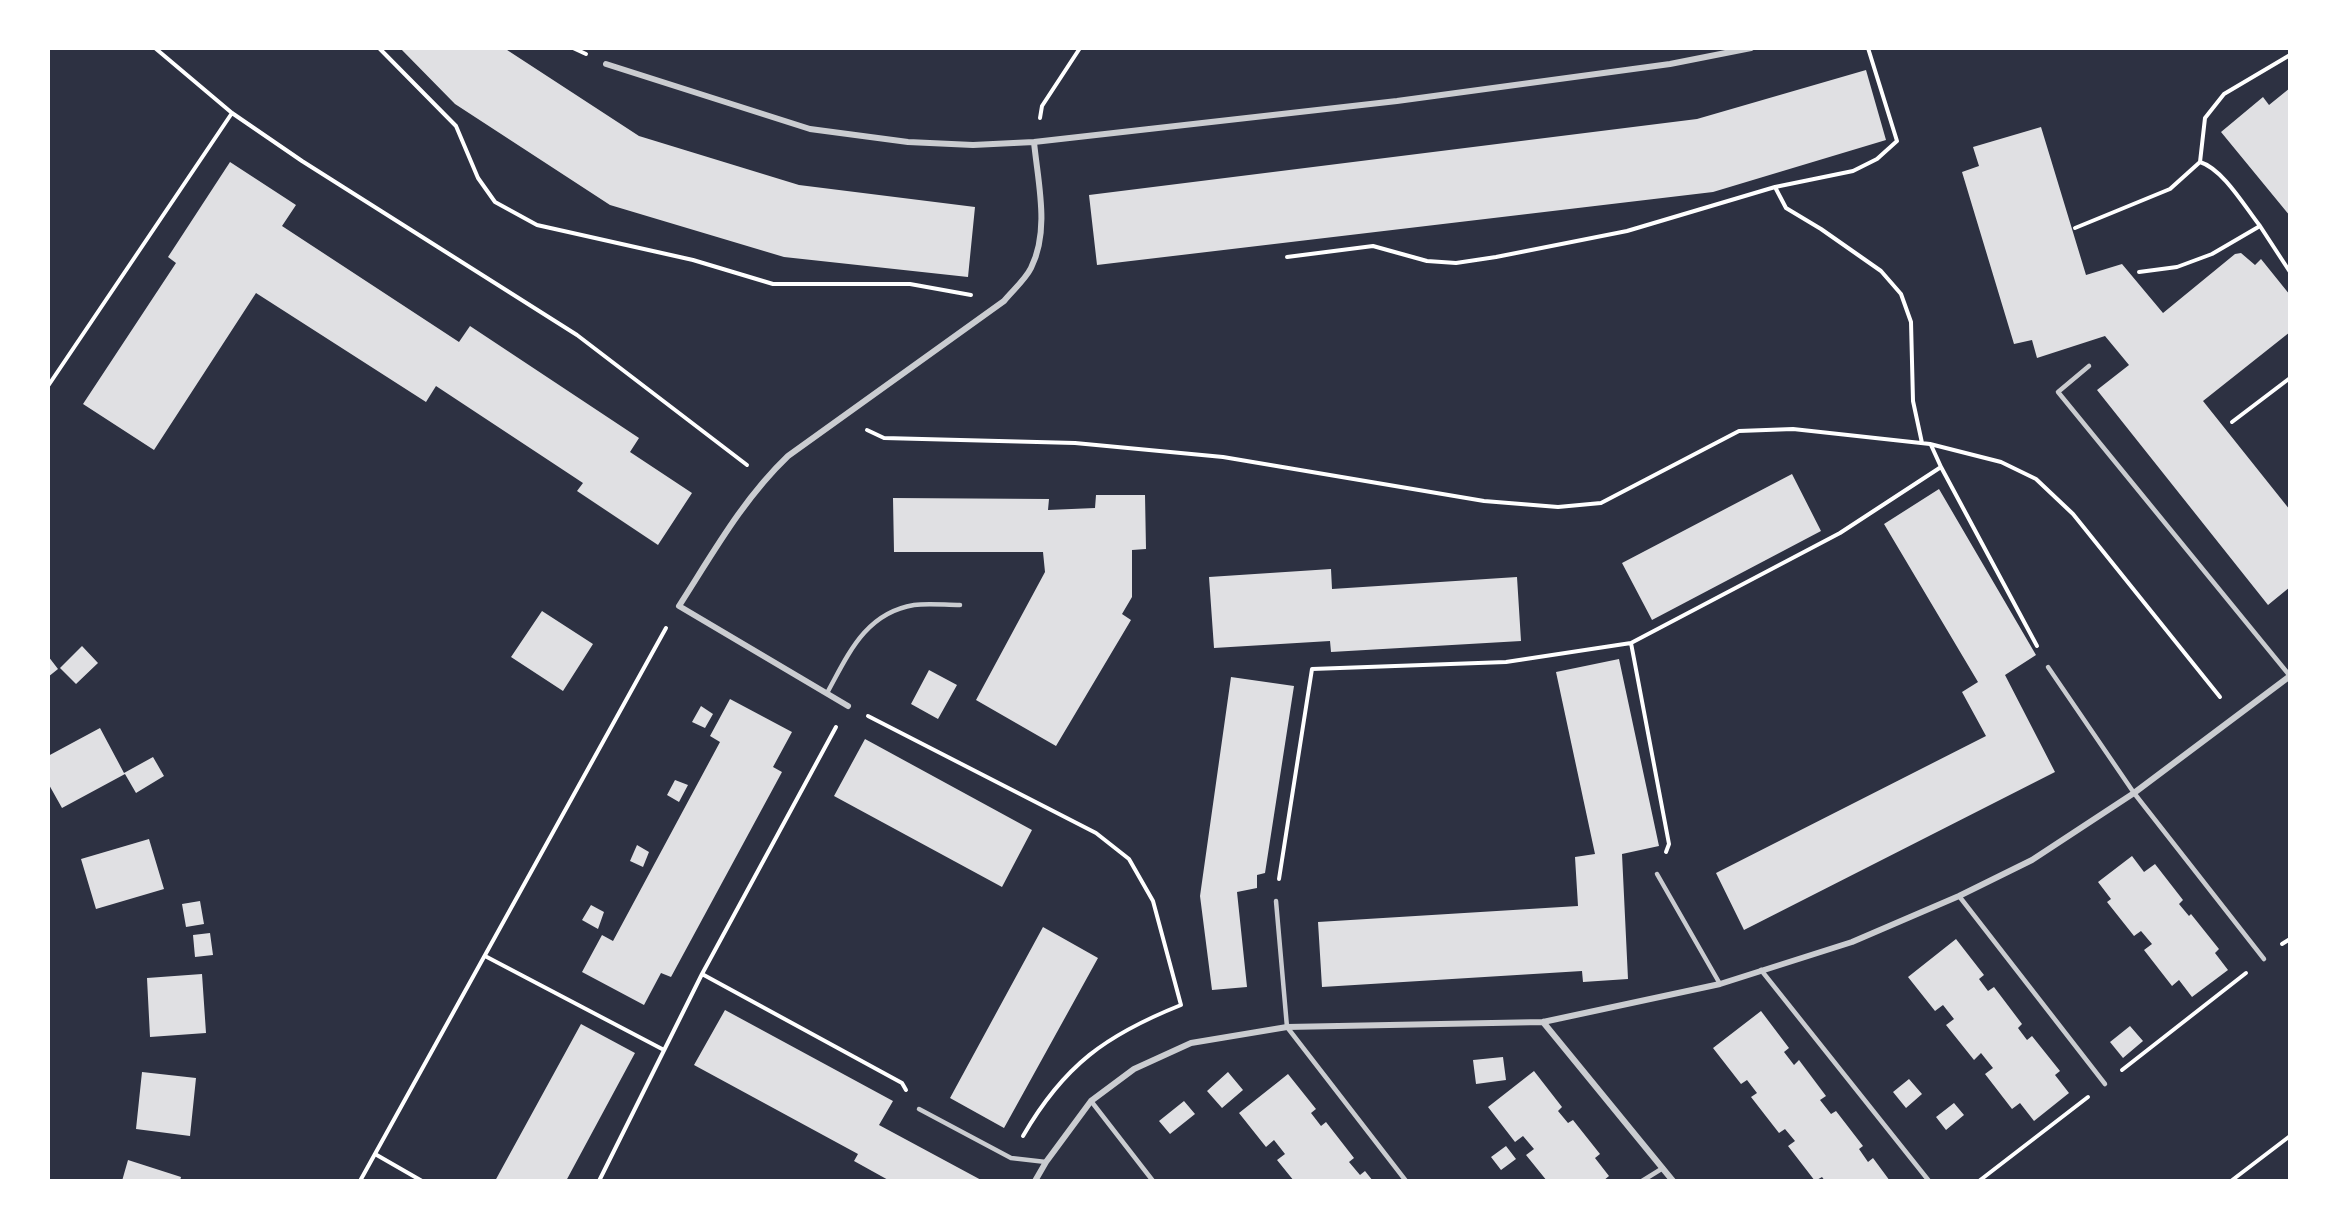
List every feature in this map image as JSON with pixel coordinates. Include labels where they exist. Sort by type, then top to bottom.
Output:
[{"type":"street","points":[[606,64],[810,129],[908,142],[973,145],[1034,142],[1397,101],[1670,64],[1751,48]]},
{"type":"street","points":[[848,706],[679,606],[745,504],[763,480],[788,456],[1004,301],[1030,270],[1039,249],[1042,229],[1034,142]]},
{"type":"street","points":[[1035,1181],[1046,1162],[1091,1101],[1134,1070],[1191,1043],[1287,1027],[1543,1022],[1720,984],[1852,942],[1959,897],[2032,860],[2134,793],[2290,676]]},
{"type":"street","points":[[1543,1022],[1673,1181]]},
{"type":"lane","points":[[2089,366],[2058,392],[2290,676]]},
{"type":"lane","points":[[826,693],[855,643],[880,616],[914,605],[960,605]]},
{"type":"lane","points":[[2049,667],[2134,793],[2264,959]]},
{"type":"lane","points":[[1657,874],[1720,984]]},
{"type":"lane","points":[[1959,897],[2105,1084]]},
{"type":"lane","points":[[1276,901],[1287,1027],[1406,1181]]},
{"type":"lane","points":[[1761,970],[1929,1181]]},
{"type":"lane","points":[[1091,1101],[1153,1181]]},
{"type":"lane","points":[[919,1109],[1011,1158],[1046,1162]]},
{"type":"lane","points":[[1642,1181],[1663,1168]]},
{"type":"path","points":[[155,48],[232,113],[312,167],[577,335],[744,462],[763,480]]},
{"type":"path","points":[[379,48],[456,126],[478,178],[495,202],[537,225],[693,260],[773,285],[910,284],[1004,301]]},
{"type":"path","points":[[1034,142],[1042,106],[1080,48]]},
{"type":"path","points":[[1287,257],[1373,246],[1427,261],[1456,262],[1496,257],[1627,231],[1775,187],[1853,171],[1877,159],[1897,141],[1868,48]]},
{"type":"path","points":[[2075,228],[2170,189],[2200,162],[2205,118],[2224,94],[2290,55]]},
{"type":"path","points":[[48,386],[232,113]]},
{"type":"path","points":[[2200,162],[2206,164],[2224,179],[2260,226],[2290,272]]},
{"type":"path","points":[[1775,187],[1786,208],[1821,228],[1881,271],[1901,294],[1911,322],[1913,402],[1922,443]]},
{"type":"path","points":[[2139,272],[2177,267],[2212,254],[2260,226]]},
{"type":"path","points":[[2232,422],[2290,378]]},
{"type":"path","points":[[854,410],[860,427],[884,438],[1075,443],[1223,457],[1484,501],[1558,507],[1601,503],[1739,431],[1794,429],[1930,444],[2001,462],[2036,479],[2073,514],[2236,717]]},
{"type":"path","points":[[1930,444],[2049,667]]},
{"type":"path","points":[[1276,901],[1312,669],[1506,662],[1631,643],[1840,533],[1941,467]]},
{"type":"path","points":[[360,1181],[679,606]]},
{"type":"path","points":[[1631,643],[1669,844],[1657,874]]},
{"type":"path","points":[[599,1181],[702,974],[848,706],[1096,833],[1129,859],[1153,901],[1181,1005]]},
{"type":"path","points":[[1979,1181],[2290,939]]},
{"type":"path","points":[[485,956],[664,1050]]},
{"type":"path","points":[[702,974],[902,1083],[919,1109]]},
{"type":"path","points":[[2231,1181],[2290,1136]]},
{"type":"path","points":[[375,1154],[422,1181]]},
{"type":"building","points":[[400,48],[504,48],[639,136],[799,185],[975,207],[968,277],[784,257],[610,205],[455,104]]},
{"type":"building","points":[[1866,70],[1886,140],[1713,192],[1097,265],[1089,195],[1697,119]]},
{"type":"building","points":[[2290,88],[2290,216],[2221,132],[2263,97],[2269,105]]},
{"type":"building","points":[[2041,127],[2086,275],[2122,264],[2163,313],[2235,254],[2241,253],[2255,265],[2261,259],[2290,295],[2290,332],[2203,401],[2290,510],[2290,587],[2268,605],[2097,390],[2129,365],[2105,336],[2037,358],[2032,340],[2014,344],[1962,172],[1979,166],[1973,147]]},
{"type":"building","points":[[230,162],[296,205],[282,226],[459,342],[470,326],[639,438],[630,452],[692,493],[658,545],[577,491],[583,483],[436,386],[426,402],[256,293],[154,450],[83,404],[176,263],[168,257]]},
{"type":"building","points":[[1792,474],[1821,531],[1652,620],[1622,563]]},
{"type":"building","points":[[1939,489],[2036,655],[2005,675],[2055,772],[1744,930],[1716,873],[1986,736],[1962,692],[1978,682],[1884,524]]},
{"type":"building","points":[[1096,495],[1145,495],[1146,549],[1132,550],[1132,597],[1122,614],[1131,620],[1056,746],[976,700],[1045,572],[1043,552],[894,552],[893,498],[1049,499],[1048,510],[1095,508]]},
{"type":"building","points":[[1331,569],[1332,589],[1517,577],[1521,641],[1331,652],[1330,641],[1214,648],[1209,577]]},
{"type":"building","points":[[542,611],[593,644],[563,691],[511,657]]},
{"type":"building","points":[[82,646],[98,663],[76,684],[60,668]]},
{"type":"building","points":[[48,656],[58,669],[48,677]]},
{"type":"building","points":[[1619,659],[1659,846],[1622,854],[1628,979],[1583,982],[1582,971],[1322,987],[1318,922],[1578,906],[1575,857],[1595,854],[1556,672]]},
{"type":"building","points":[[929,670],[957,685],[938,719],[911,704]]},
{"type":"building","points":[[1231,677],[1294,686],[1265,873],[1257,875],[1257,888],[1237,892],[1247,987],[1212,990],[1200,896]]},
{"type":"building","points":[[730,699],[792,732],[773,767],[782,772],[671,977],[661,973],[644,1005],[582,972],[602,935],[613,941],[720,742],[710,736]]},
{"type":"building","points":[[701,706],[713,714],[705,728],[692,722]]},
{"type":"building","points":[[100,728],[124,773],[153,757],[164,776],[136,793],[125,774],[62,808],[48,783],[48,756]]},
{"type":"building","points":[[865,739],[1032,830],[1002,887],[834,796]]},
{"type":"building","points":[[675,780],[688,785],[679,802],[667,795]]},
{"type":"building","points":[[149,839],[164,889],[96,909],[81,859]]},
{"type":"building","points":[[637,845],[649,852],[643,867],[630,861]]},
{"type":"building","points":[[2132,856],[2144,872],[2155,864],[2183,900],[2179,904],[2189,916],[2191,914],[2219,949],[2215,953],[2228,970],[2192,997],[2179,980],[2172,986],[2144,950],[2152,944],[2141,931],[2134,936],[2107,902],[2111,899],[2098,882]]},
{"type":"building","points":[[200,901],[204,924],[186,927],[182,904]]},
{"type":"building","points":[[591,905],[604,912],[598,929],[582,920]]},
{"type":"building","points":[[1043,927],[1098,958],[1004,1128],[950,1098]]},
{"type":"building","points":[[210,933],[213,955],[195,957],[193,935]]},
{"type":"building","points":[[1956,939],[1984,975],[1979,979],[1988,991],[1994,987],[2022,1024],[2018,1028],[2027,1040],[2032,1036],[2060,1071],[2055,1075],[2069,1093],[2034,1121],[2020,1103],[2012,1109],[1985,1074],[1993,1068],[1981,1053],[1974,1060],[1946,1025],[1954,1019],[1943,1005],[1935,1011],[1908,977]]},
{"type":"building","points":[[202,974],[206,1033],[150,1037],[147,978]]},
{"type":"building","points":[[725,1010],[893,1101],[879,1125],[983,1181],[890,1181],[854,1161],[858,1154],[694,1065]]},
{"type":"building","points":[[1761,1011],[1789,1048],[1784,1052],[1794,1065],[1799,1060],[1826,1096],[1820,1100],[1831,1114],[1836,1111],[1863,1146],[1859,1149],[1868,1162],[1873,1158],[1890,1181],[1825,1181],[1822,1177],[1815,1181],[1788,1146],[1795,1141],[1785,1129],[1779,1133],[1751,1097],[1757,1093],[1747,1080],[1741,1084],[1713,1048]]},
{"type":"building","points":[[581,1024],[635,1053],[566,1181],[495,1181]]},
{"type":"building","points":[[2130,1026],[2143,1041],[2123,1058],[2110,1042]]},
{"type":"building","points":[[1503,1057],[1506,1080],[1476,1084],[1473,1060]]},
{"type":"building","points":[[1534,1071],[1562,1107],[1558,1111],[1568,1123],[1573,1120],[1600,1154],[1595,1158],[1609,1176],[1603,1181],[1547,1181],[1526,1155],[1534,1149],[1523,1136],[1515,1142],[1488,1107]]},
{"type":"building","points":[[142,1072],[196,1078],[190,1136],[136,1129]]},
{"type":"building","points":[[1228,1072],[1243,1090],[1222,1108],[1207,1091]]},
{"type":"building","points":[[1288,1074],[1316,1109],[1311,1113],[1321,1126],[1326,1122],[1354,1158],[1349,1162],[1360,1175],[1365,1171],[1373,1181],[1294,1181],[1277,1160],[1285,1154],[1274,1140],[1266,1147],[1239,1113]]},
{"type":"building","points":[[1909,1079],[1922,1094],[1906,1108],[1893,1092]]},
{"type":"building","points":[[1184,1101],[1195,1114],[1170,1134],[1159,1121]]},
{"type":"building","points":[[1954,1103],[1964,1115],[1946,1130],[1936,1117]]},
{"type":"building","points":[[1506,1146],[1516,1159],[1501,1170],[1491,1157]]},
{"type":"building","points":[[128,1160],[181,1177],[180,1181],[122,1181]]}]
